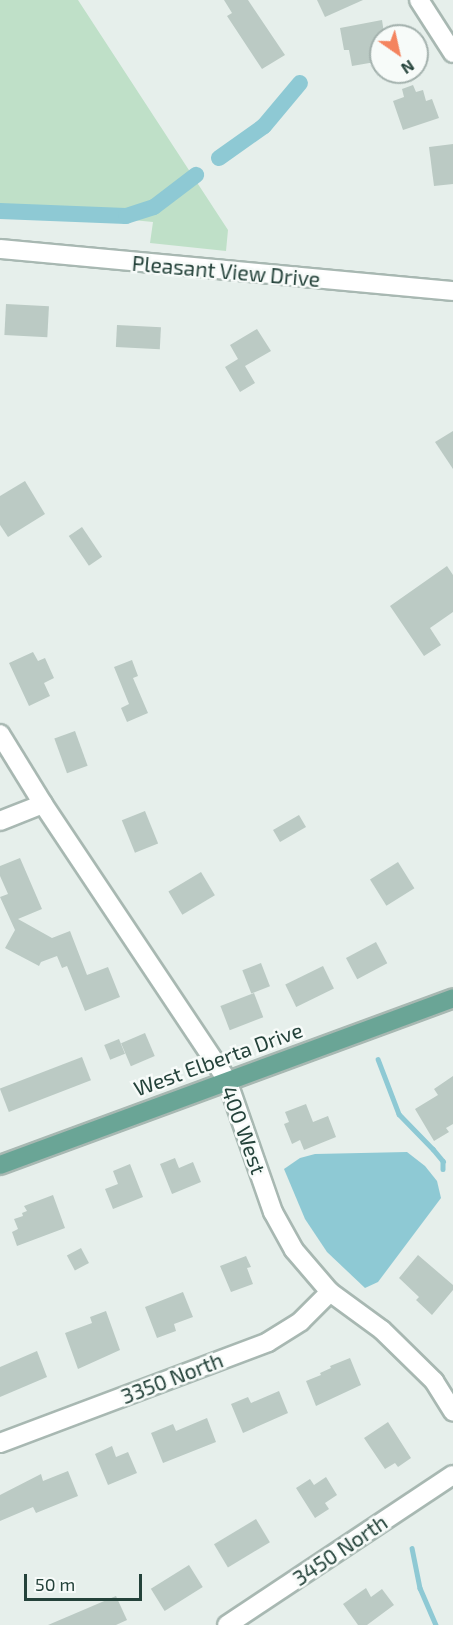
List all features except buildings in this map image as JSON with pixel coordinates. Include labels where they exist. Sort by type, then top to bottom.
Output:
[{"type":"main road","name":"West Elberta Drive","points":[[0,1165],[453,998]]},
{"type":"street","points":[[419,0],[453,53]]},
{"type":"street","name":"Pleasant View Drive","points":[[0,249],[453,291]]},
{"type":"street","name":"400 West","points":[[0,734],[43,804],[227,1080],[273,1212],[294,1250],[330,1292],[382,1329],[434,1381],[453,1412]]},
{"type":"street","points":[[0,821],[43,804]]},
{"type":"street","name":"3350 North","points":[[0,1443],[268,1342],[301,1322],[330,1292]]},
{"type":"street","name":"3450 North","points":[[227,1625],[453,1475]]},
{"type":"green space","points":[[0,0],[78,0],[228,230],[226,251],[150,243],[153,222],[0,207]]},
{"type":"water","points":[[407,1152],[425,1166],[437,1181],[441,1198],[378,1282],[365,1288],[327,1252],[305,1219],[284,1169],[300,1158],[315,1154]]},
{"type":"waterway","points":[[219,158],[264,126],[300,83]]},
{"type":"waterway","points":[[0,211],[126,216],[154,207],[196,175]]},
{"type":"waterway","points":[[378,1059],[399,1114],[443,1161],[443,1169]]},
{"type":"waterway","points":[[412,1548],[420,1588],[436,1625]]}]
